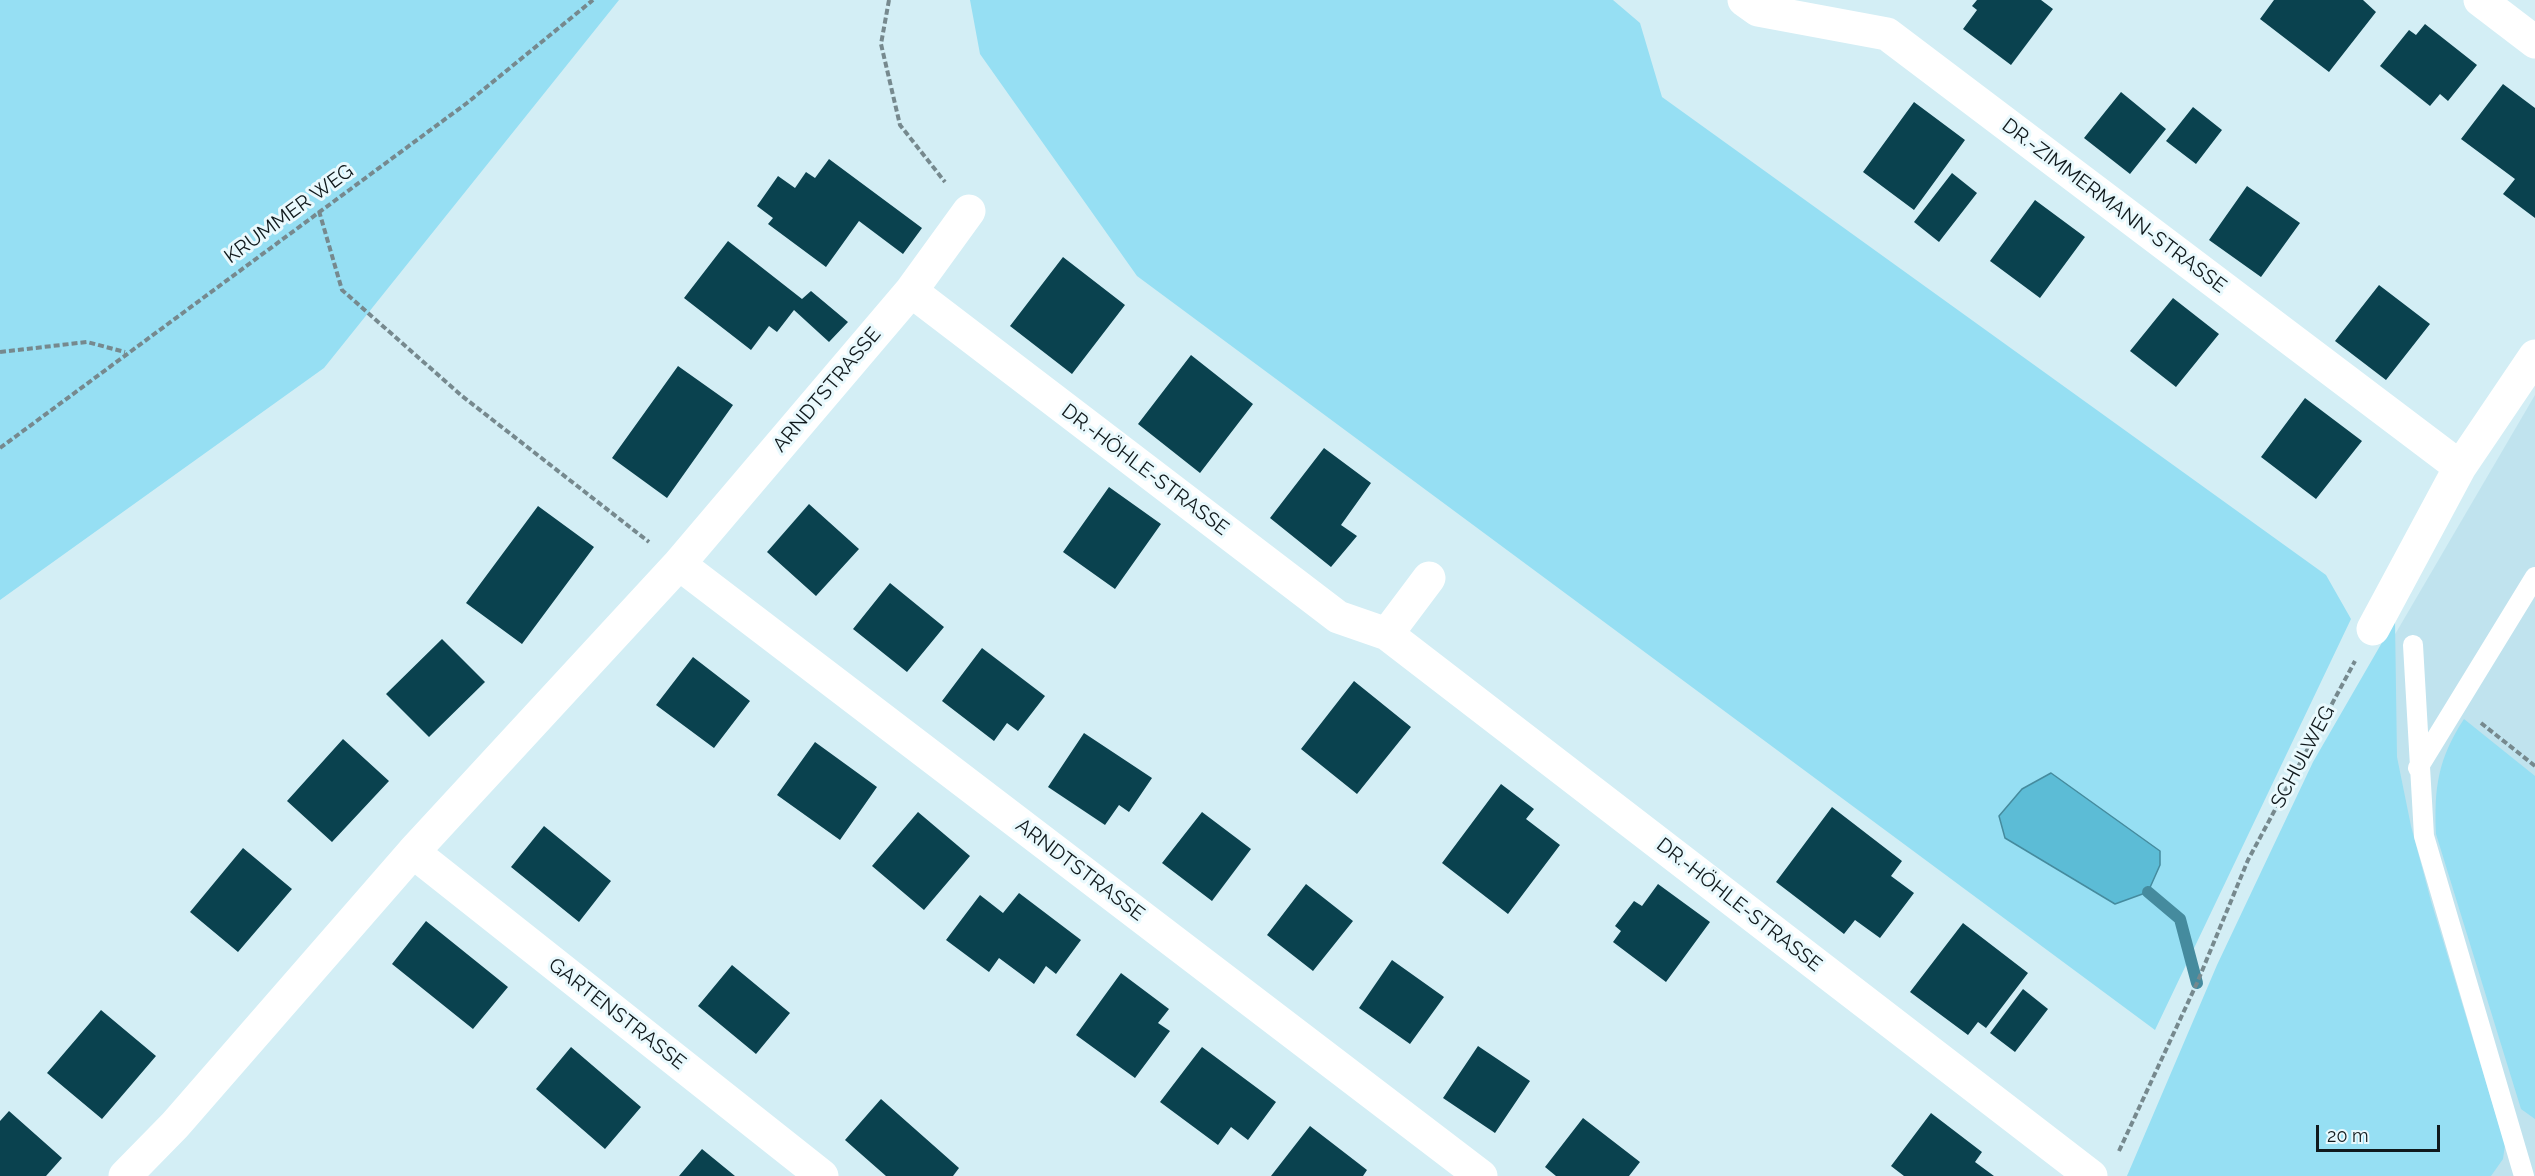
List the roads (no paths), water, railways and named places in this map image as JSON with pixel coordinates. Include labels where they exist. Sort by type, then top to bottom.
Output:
[{"type":"street","name":"DR.-ZIMMERMANN-STRASSE","points":[[1744,0],[1758,10],[1887,34],[2460,467]]},
{"type":"street","points":[[2480,0],[2535,42]]},
{"type":"street","name":"ARNDTSTRASSE","points":[[413,852],[559,698],[679,564],[911,291],[969,211]]},
{"type":"street","name":"DR.-HÖHLE-STRASSE","points":[[911,291],[1338,617],[1388,634],[2091,1176]]},
{"type":"street","points":[[2373,628],[2460,467],[2535,356]]},
{"type":"street","name":"ARNDTSTRASSE","points":[[679,564],[1481,1176]]},
{"type":"street","points":[[1388,634],[1429,578]]},
{"type":"street","points":[[125,1176],[175,1125],[413,852]]},
{"type":"street","name":"GARTENSTRASSE","points":[[413,852],[822,1176]]},
{"type":"lane","points":[[2418,768],[2535,577]]},
{"type":"lane","points":[[2413,645],[2418,768],[2424,836],[2527,1170]]},
{"type":"waterway","points":[[2148,892],[2180,919],[2197,983]]}]
